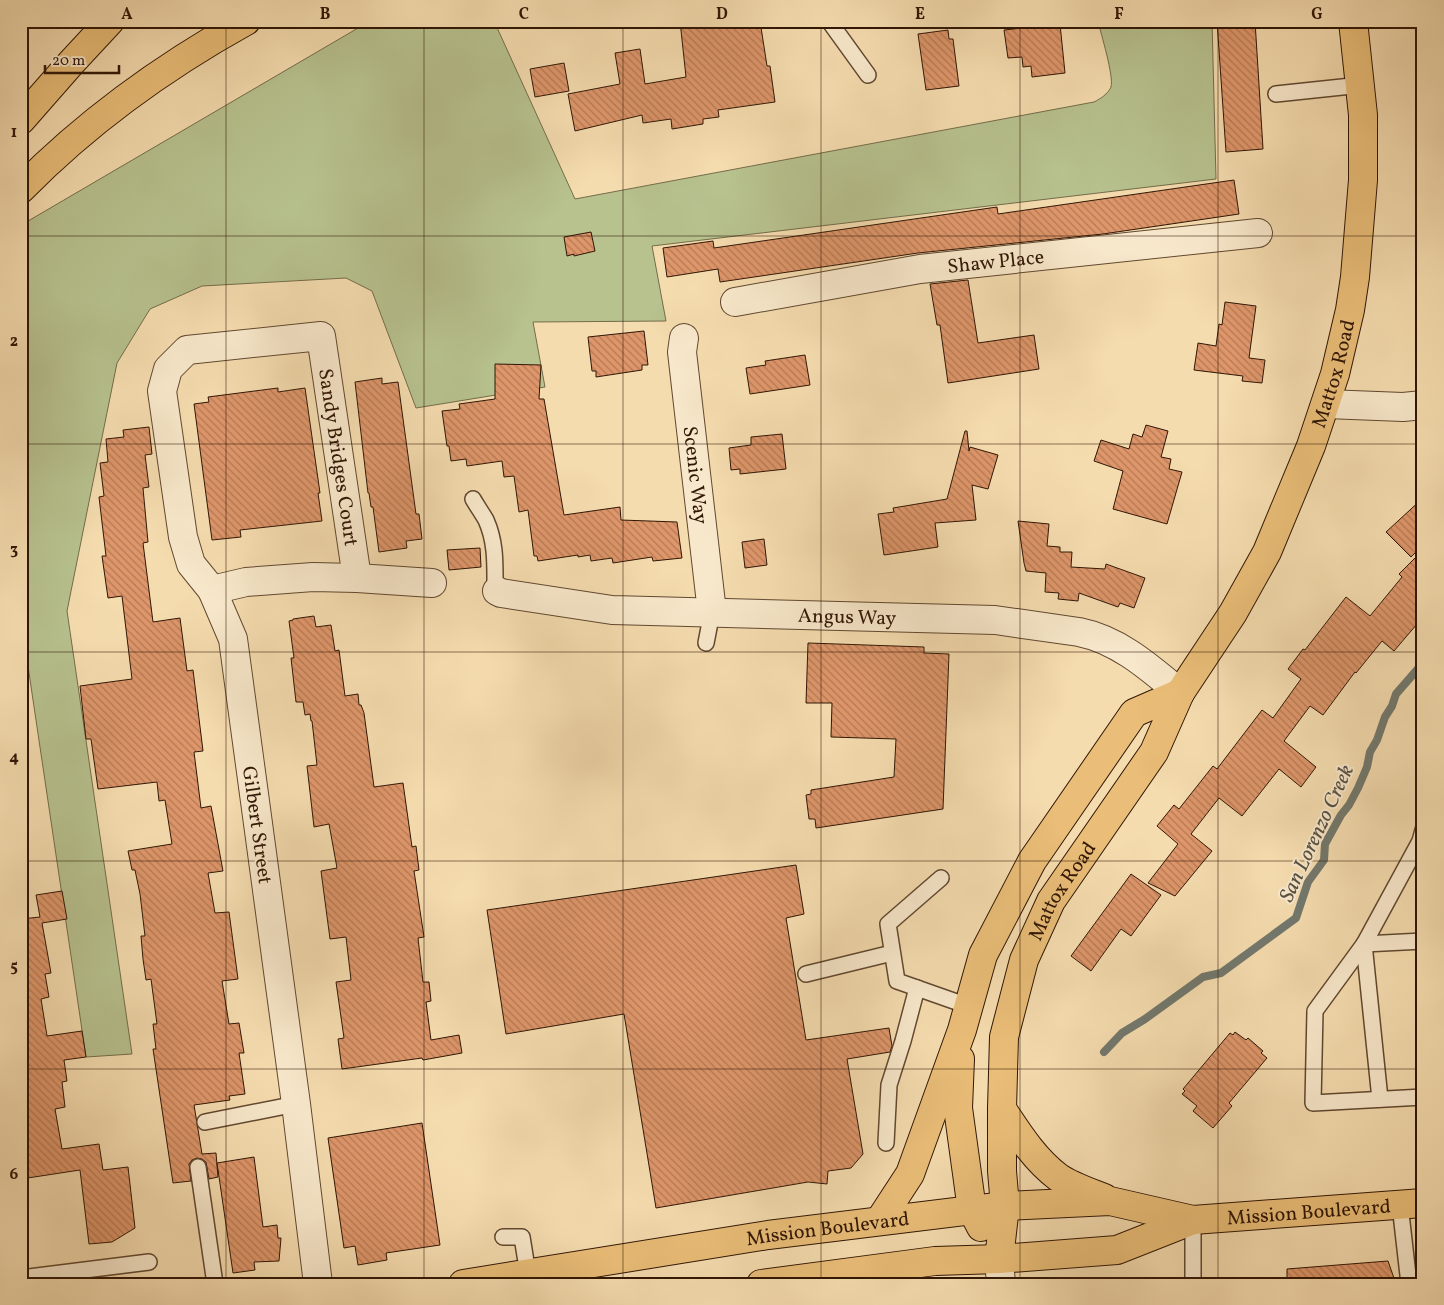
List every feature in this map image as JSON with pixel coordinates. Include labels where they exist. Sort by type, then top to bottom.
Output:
[{"type":"main road","points":[[21,120],[110,21]]},
{"type":"main road","points":[[21,190],[70,142],[124,98],[175,63],[246,21]]},
{"type":"main road","name":"Mattox Road","points":[[1000,1271],[1005,1206],[1002,1171],[1004,1037],[1024,960],[1051,900],[1154,752],[1180,693],[1232,613],[1267,552],[1297,483],[1326,404],[1350,310],[1359,243],[1363,180],[1363,115],[1353,21]]},
{"type":"main road","name":"Mattox Road","points":[[880,1220],[910,1174],[965,1018],[983,955],[1032,861],[1134,713],[1180,693]]},
{"type":"main road","name":"Mattox Road","points":[[965,1018],[958,1108],[972,1210],[1000,1271]]},
{"type":"main road","points":[[1002,1109],[1029,1148],[1044,1165],[1060,1178],[1110,1201]]},
{"type":"main road","name":"Mission Boulevard","points":[[463,1284],[768,1234],[1005,1206],[1110,1201],[1193,1220],[1411,1204]]},
{"type":"main road","name":"Mission Boulevard","points":[[762,1284],[936,1261],[1000,1271],[1117,1250],[1193,1220]]},
{"type":"street","name":"Shaw Place","points":[[735,302],[920,269],[1258,233]]},
{"type":"street","name":"Sandy Bridges Court","points":[[321,336],[357,578]]},
{"type":"street","name":"Gilbert Street","points":[[318,1284],[296,1104],[233,639],[212,590],[191,564],[184,537],[162,391],[168,370],[187,350],[321,336]]},
{"type":"street","name":"Scenic Way","points":[[684,338],[682,352],[712,612]]},
{"type":"street","points":[[1326,404],[1403,407],[1423,405]]},
{"type":"street","points":[[212,590],[246,582],[313,577],[432,583]]},
{"type":"street","name":"Angus Way","points":[[497,591],[612,610],[995,620],[1079,632],[1107,641],[1141,660],[1180,693]]},
{"type":"lane","points":[[829,21],[868,75]]},
{"type":"lane","points":[[1276,94],[1361,86]]},
{"type":"lane","points":[[473,500],[485,518],[492,536],[495,552],[495,588],[497,591]]},
{"type":"lane","points":[[706,643],[712,612]]},
{"type":"lane","points":[[1423,830],[1420,841],[1364,944],[1315,1011],[1313,1103],[1423,1097]]},
{"type":"lane","points":[[941,878],[888,924],[896,981],[917,988],[965,1018]]},
{"type":"lane","points":[[1364,944],[1423,941]]},
{"type":"lane","points":[[1364,944],[1380,1099]]},
{"type":"lane","points":[[806,974],[892,954]]},
{"type":"lane","points":[[886,1143],[889,1085],[904,1041],[917,988]]},
{"type":"lane","points":[[205,1122],[296,1104]]},
{"type":"lane","points":[[198,1166],[214,1284]]},
{"type":"lane","points":[[1409,1284],[1411,1204]]},
{"type":"lane","points":[[1193,1220],[1193,1284]]},
{"type":"lane","points":[[503,1238],[522,1237],[528,1274]]},
{"type":"lane","points":[[21,1278],[149,1262]]},
{"type":"green space","points":[[370,21],[494,21],[575,199],[1094,102],[1108,92],[1111,87],[1109,65],[1098,21],[1212,21],[1216,179],[652,246],[666,321],[533,322],[545,387],[416,408],[372,291],[346,278],[202,286],[150,309],[117,363],[67,611],[132,1054],[86,1057],[21,619],[21,227],[23,224]]},
{"type":"building","points":[[680,21],[760,21],[767,66],[770,66],[775,102],[718,110],[719,117],[703,119],[703,124],[672,129],[671,119],[643,123],[642,115],[575,131],[568,94],[620,84],[615,53],[640,49],[645,84],[686,77]]},
{"type":"building","points":[[1217,21],[1255,21],[1263,149],[1226,152]]},
{"type":"building","points":[[1060,24],[1065,73],[1032,77],[1031,66],[1023,67],[1022,57],[1008,58],[1004,30]]},
{"type":"building","points":[[948,30],[949,39],[953,39],[959,86],[926,90],[918,34]]},
{"type":"building","points":[[564,63],[569,91],[535,97],[530,69]]},
{"type":"building","points":[[1234,180],[1239,214],[1103,234],[918,253],[720,282],[718,269],[667,277],[663,248],[713,241],[714,248],[997,207],[998,214]]},
{"type":"building","points":[[591,232],[595,251],[567,256],[564,237]]},
{"type":"building","points":[[968,280],[978,343],[1034,335],[1039,369],[948,383],[940,325],[937,325],[930,284]]},
{"type":"building","points":[[1225,302],[1256,306],[1249,358],[1265,360],[1262,383],[1242,381],[1243,376],[1194,370],[1198,343],[1216,346],[1219,324],[1222,325]]},
{"type":"building","points":[[644,331],[648,365],[642,365],[642,370],[596,377],[596,371],[592,371],[588,337]]},
{"type":"building","points":[[805,355],[810,385],[750,394],[746,368],[766,365],[765,361]]},
{"type":"building","points":[[495,364],[541,365],[539,399],[544,399],[564,515],[620,507],[621,520],[677,522],[682,558],[653,561],[652,557],[613,563],[612,558],[591,561],[590,555],[578,557],[578,555],[538,561],[537,556],[534,556],[528,510],[519,512],[514,476],[504,477],[502,461],[467,466],[466,459],[451,461],[449,446],[447,446],[442,411],[460,409],[459,404],[495,399]]},
{"type":"building","points":[[382,378],[382,384],[398,382],[416,514],[419,514],[422,539],[406,541],[407,548],[379,552],[373,507],[371,507],[368,493],[355,382]]},
{"type":"building","points":[[278,388],[278,392],[305,388],[320,493],[318,493],[322,521],[240,530],[241,537],[212,540],[194,404],[209,402],[208,397]]},
{"type":"building","points":[[1146,425],[1168,431],[1161,457],[1171,459],[1169,469],[1182,472],[1167,524],[1113,509],[1123,471],[1094,461],[1101,440],[1129,449],[1133,434],[1142,437]]},
{"type":"building","points":[[149,427],[152,454],[145,455],[149,487],[143,488],[148,542],[143,543],[153,622],[180,618],[187,671],[193,670],[203,751],[194,752],[201,808],[211,806],[223,871],[208,873],[215,913],[229,912],[238,979],[222,981],[229,1024],[239,1023],[244,1053],[239,1053],[245,1094],[229,1096],[230,1100],[194,1105],[202,1154],[216,1153],[218,1177],[209,1179],[206,1162],[197,1158],[189,1164],[191,1181],[173,1183],[153,1049],[156,1049],[153,1024],[157,1024],[151,979],[146,980],[143,959],[141,936],[145,936],[140,894],[135,870],[132,870],[128,851],[172,844],[165,800],[159,801],[157,782],[98,789],[91,739],[86,739],[80,686],[132,679],[122,596],[108,598],[102,556],[106,556],[99,497],[104,496],[100,463],[108,462],[106,439],[124,437],[123,430]]},
{"type":"building","points":[[965,431],[967,431],[969,451],[970,447],[998,455],[988,489],[972,485],[976,520],[935,523],[938,547],[884,555],[878,514],[894,512],[893,508],[947,499]]},
{"type":"building","points":[[782,434],[786,469],[740,474],[740,469],[731,470],[729,448],[751,445],[751,437]]},
{"type":"building","points":[[1423,498],[1423,545],[1411,557],[1386,532]]},
{"type":"building","points":[[1018,521],[1049,524],[1047,546],[1060,547],[1060,552],[1072,552],[1071,567],[1105,569],[1106,564],[1145,578],[1134,608],[1120,603],[1118,607],[1079,593],[1078,601],[1058,599],[1059,593],[1045,592],[1046,573],[1026,571]]},
{"type":"building","points":[[764,539],[767,565],[745,568],[742,542]]},
{"type":"building","points":[[480,548],[481,567],[449,570],[447,550]]},
{"type":"building","points":[[1423,550],[1423,617],[1394,651],[1382,641],[1355,672],[1323,715],[1310,706],[1284,741],[1316,767],[1301,787],[1279,769],[1242,816],[1219,798],[1191,834],[1212,851],[1175,896],[1148,883],[1178,844],[1157,826],[1174,805],[1179,809],[1213,766],[1217,769],[1262,710],[1273,718],[1301,679],[1288,669],[1346,597],[1370,616],[1402,577],[1399,574]]},
{"type":"building","points":[[314,616],[316,627],[331,625],[335,651],[339,650],[345,696],[358,694],[359,705],[361,705],[364,713],[374,787],[403,783],[412,847],[416,846],[419,870],[414,871],[424,937],[418,938],[423,982],[429,982],[431,1001],[426,1002],[431,1040],[459,1035],[462,1053],[423,1060],[422,1058],[342,1069],[338,1039],[344,1038],[336,982],[351,980],[346,937],[330,939],[321,871],[337,868],[329,824],[314,827],[307,766],[317,765],[312,721],[310,714],[305,715],[303,702],[296,702],[291,658],[294,658],[289,621]]},
{"type":"building","points":[[808,643],[924,647],[924,653],[949,654],[943,809],[816,828],[815,819],[809,819],[806,795],[811,794],[811,790],[894,777],[896,739],[831,737],[832,703],[806,703]]},
{"type":"building","points":[[796,865],[804,914],[786,918],[806,1040],[889,1028],[892,1046],[890,1052],[847,1059],[863,1154],[851,1168],[828,1171],[827,1184],[808,1182],[656,1208],[624,1014],[506,1034],[487,910]]},
{"type":"building","points":[[1131,874],[1161,895],[1131,936],[1121,929],[1091,971],[1071,956]]},
{"type":"building","points":[[62,891],[67,919],[42,923],[51,973],[45,974],[49,997],[41,999],[47,1036],[82,1031],[86,1057],[64,1060],[67,1081],[62,1082],[65,1107],[55,1109],[62,1149],[99,1144],[103,1170],[128,1167],[135,1228],[112,1242],[89,1244],[80,1170],[21,1179],[21,919],[40,917],[36,895]]},
{"type":"building","points":[[1235,1032],[1246,1040],[1248,1038],[1263,1051],[1261,1053],[1267,1058],[1229,1103],[1232,1106],[1213,1128],[1193,1111],[1197,1106],[1182,1094],[1185,1091],[1183,1089],[1230,1033],[1233,1035]]},
{"type":"building","points":[[422,1123],[440,1245],[386,1253],[387,1260],[358,1265],[355,1246],[344,1248],[328,1138]]},
{"type":"building","points":[[254,1157],[263,1227],[277,1225],[278,1238],[281,1238],[279,1261],[254,1262],[255,1270],[233,1273],[217,1163]]},
{"type":"building","points":[[1388,1261],[1396,1284],[1287,1284],[1287,1269]]},
{"type":"waterway","name":"San Lorenzo Creek","points":[[1104,1052],[1122,1033],[1145,1019],[1203,977],[1221,973],[1296,918],[1308,882],[1324,860],[1325,844],[1358,788],[1367,767],[1370,752],[1396,694],[1423,663]]}]
